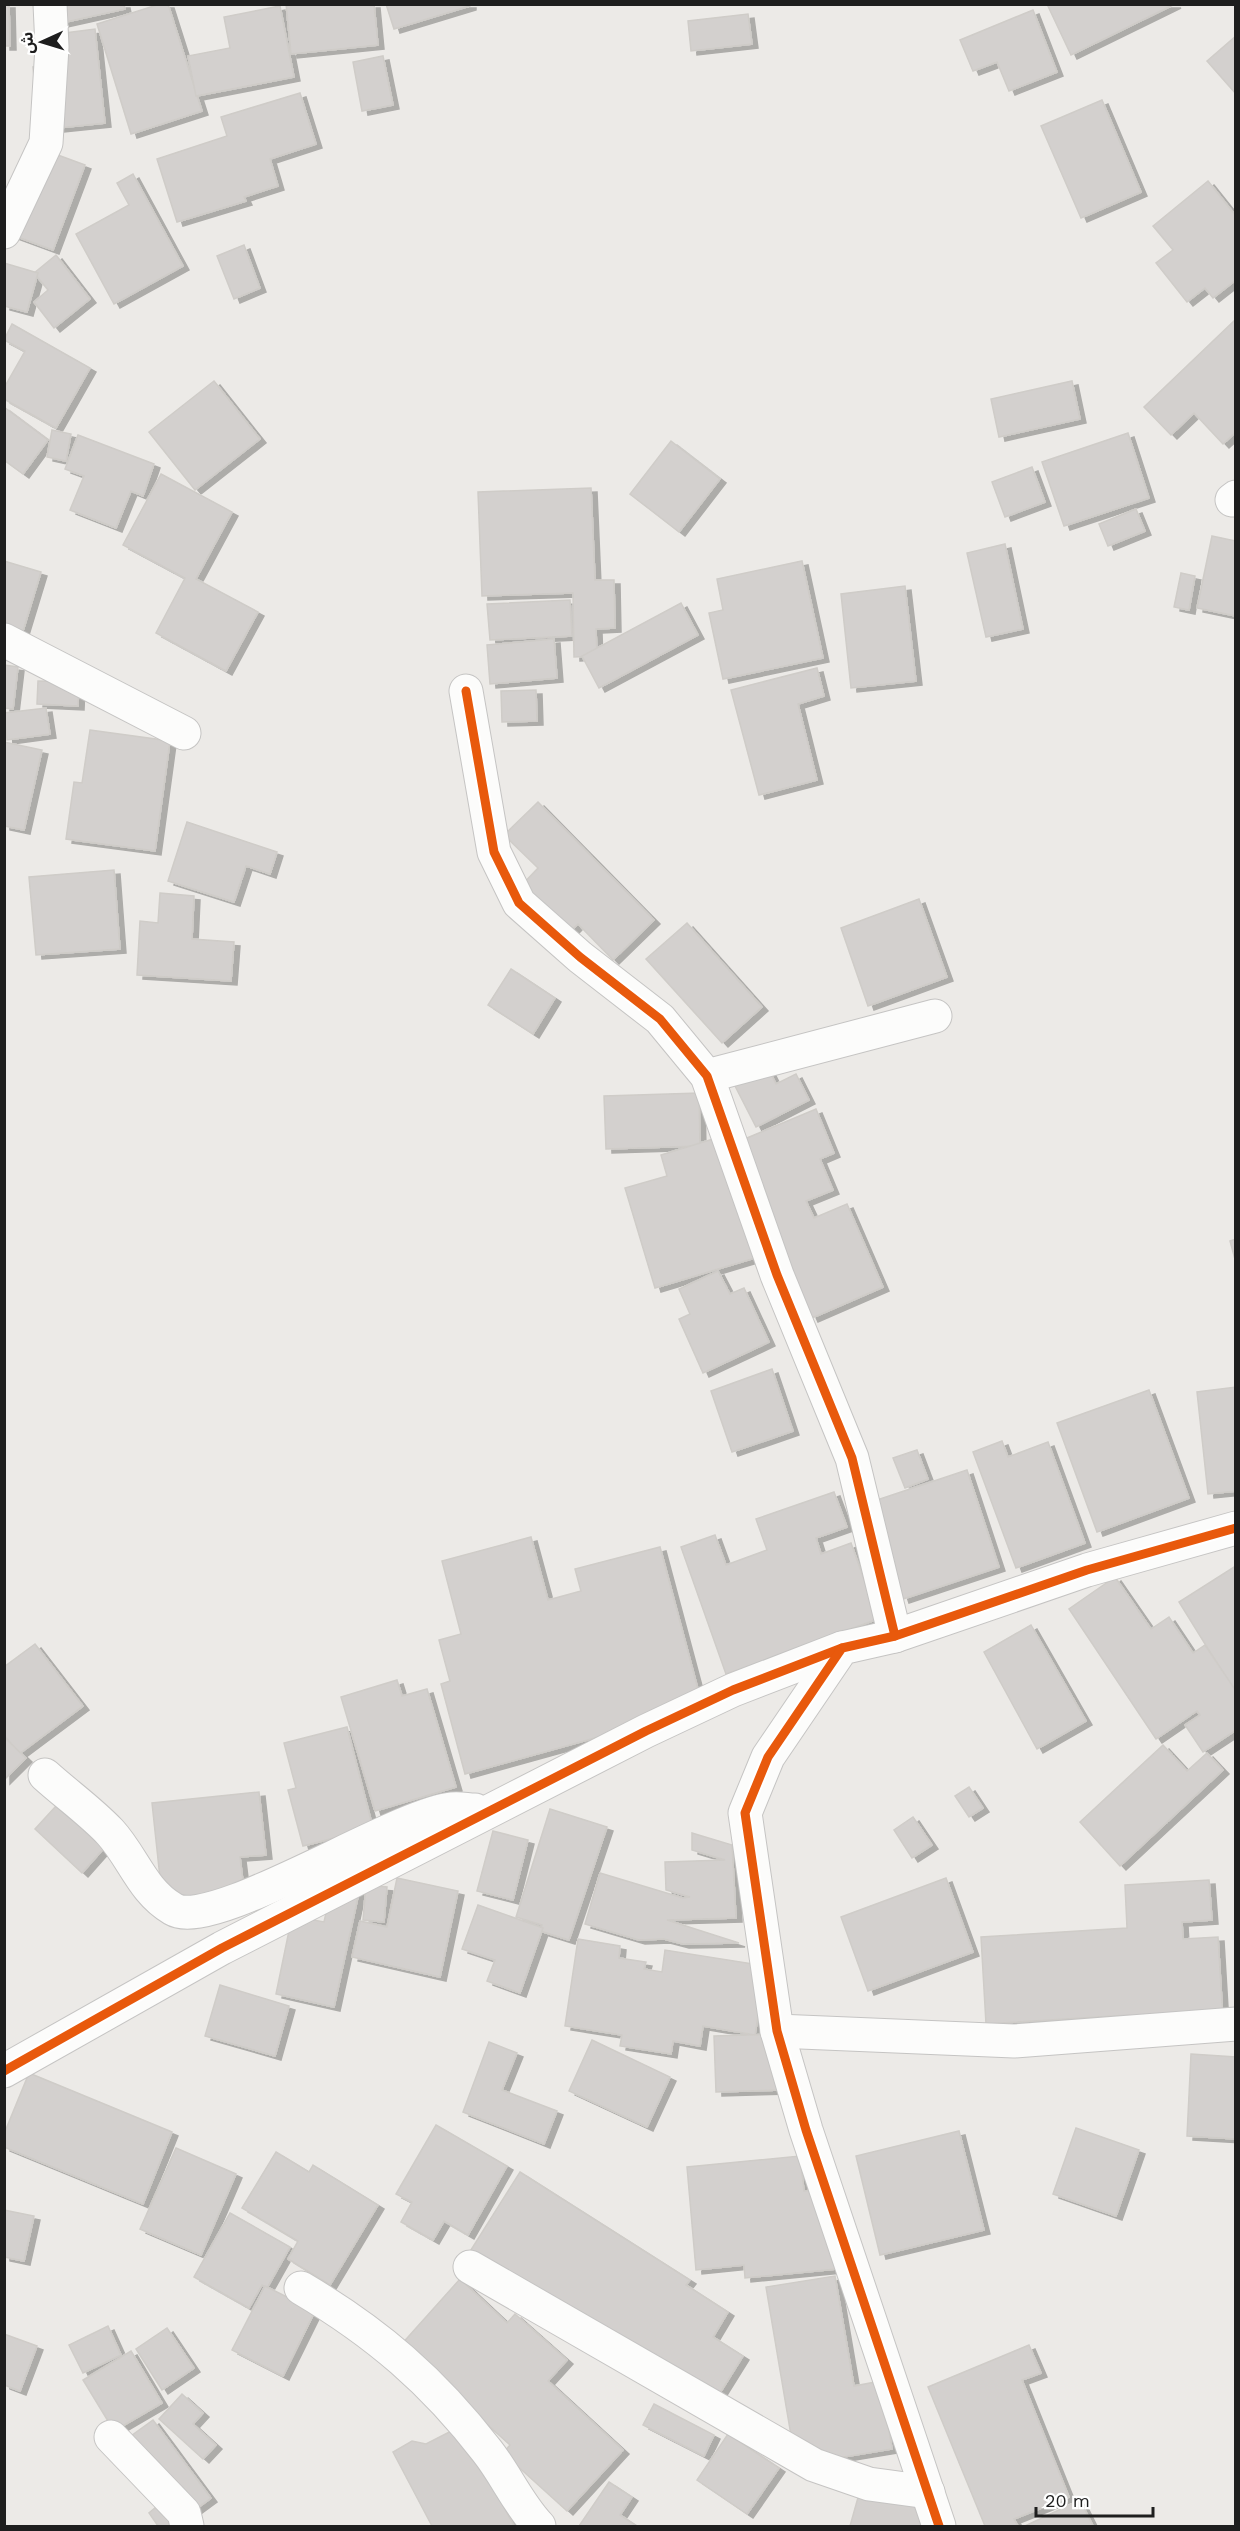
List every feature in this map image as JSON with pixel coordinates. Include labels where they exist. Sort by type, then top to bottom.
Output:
[{"type":"street","points":[[4,232],[46,143],[52,46],[50,4]]},
{"type":"street","points":[[4,639],[184,733]]},
{"type":"street","points":[[466,691],[494,852],[519,903],[580,957],[660,1019],[707,1076],[777,1275],[852,1458],[895,1636]]},
{"type":"street","points":[[707,1076],[935,1016]]},
{"type":"street","points":[[4,2071],[222,1948],[723,1694],[842,1648],[895,1636],[1087,1570],[1236,1528]]},
{"type":"street","points":[[842,1648],[768,1757],[745,1813],[777,2031],[806,2130],[939,2526]]},
{"type":"street","points":[[45,1775],[111,1833],[152,1894],[175,1911],[191,1913],[242,1899],[382,1833],[428,1816],[451,1809],[491,1810]]},
{"type":"street","points":[[777,2031],[1014,2041],[1236,2024]]},
{"type":"street","points":[[470,2266],[814,2465],[869,2484],[928,2492]]},
{"type":"street","points":[[301,2288],[368,2331],[422,2375],[456,2412],[539,2526]]},
{"type":"street","points":[[111,2437],[184,2513],[186,2526]]},
{"type":"building","points":[[4,4],[9,4],[10,46],[4,46]]},
{"type":"building","points":[[39,4],[124,4],[125,9],[43,27]]},
{"type":"building","points":[[160,4],[168,4],[202,111],[131,134],[97,24]]},
{"type":"building","points":[[286,4],[374,4],[378,45],[291,54]]},
{"type":"building","points":[[386,4],[470,4],[470,6],[394,29]]},
{"type":"building","points":[[1047,4],[1175,4],[1071,55]]},
{"type":"building","points":[[280,6],[294,77],[196,96],[188,56],[230,48],[224,17]]},
{"type":"building","points":[[1033,10],[1057,72],[1009,91],[997,62],[973,71],[960,40]]},
{"type":"building","points":[[748,14],[752,44],[691,51],[688,21]]},
{"type":"building","points":[[95,29],[105,123],[39,130],[33,67],[52,65],[49,35]]},
{"type":"building","points":[[1236,36],[1236,94],[1207,61]]},
{"type":"building","points":[[383,56],[393,105],[362,111],[353,62]]},
{"type":"building","points":[[300,93],[316,144],[270,159],[278,186],[244,197],[246,201],[177,222],[157,159],[227,136],[221,117]]},
{"type":"building","points":[[1102,100],[1141,192],[1081,218],[1041,126]]},
{"type":"building","points":[[28,144],[85,165],[53,250],[4,232]]},
{"type":"building","points":[[133,174],[183,266],[114,304],[76,234],[129,205],[117,183]]},
{"type":"building","points":[[1208,181],[1236,216],[1236,280],[1213,298],[1205,288],[1187,302],[1156,263],[1173,250],[1153,226]]},
{"type":"building","points":[[244,245],[260,288],[234,299],[217,256]]},
{"type":"building","points":[[56,255],[90,299],[54,328],[34,302],[48,290],[34,273]]},
{"type":"building","points":[[4,263],[38,273],[27,312],[4,306]]},
{"type":"building","points":[[1236,319],[1236,432],[1223,444],[1194,413],[1171,435],[1144,407]]},
{"type":"building","points":[[12,324],[90,368],[56,428],[4,399],[4,388],[25,351],[4,340]]},
{"type":"building","points":[[214,381],[260,439],[195,490],[149,432]]},
{"type":"building","points":[[1072,381],[1080,419],[999,437],[991,399]]},
{"type":"building","points":[[4,407],[48,440],[23,474],[4,460]]},
{"type":"building","points":[[52,430],[71,434],[66,461],[47,457]]},
{"type":"building","points":[[1128,433],[1149,498],[1064,526],[1042,462]]},
{"type":"building","points":[[78,435],[154,464],[143,496],[131,491],[116,528],[70,510],[84,476],[65,469]]},
{"type":"building","points":[[671,441],[720,479],[679,532],[630,494]]},
{"type":"building","points":[[1032,467],[1045,502],[1005,517],[992,482]]},
{"type":"building","points":[[161,474],[232,512],[196,579],[258,612],[226,671],[156,633],[185,578],[123,545]]},
{"type":"building","points":[[591,488],[595,580],[614,580],[615,628],[596,629],[597,656],[574,657],[573,593],[482,596],[478,492]]},
{"type":"building","points":[[1136,509],[1145,531],[1108,546],[1099,524]]},
{"type":"building","points":[[1212,536],[1236,541],[1236,616],[1197,608]]},
{"type":"building","points":[[1005,544],[1023,629],[986,637],[967,553]]},
{"type":"building","points":[[4,561],[41,572],[23,631],[4,625]]},
{"type":"building","points":[[802,561],[823,658],[723,679],[709,613],[723,610],[717,579]]},
{"type":"building","points":[[1181,573],[1195,576],[1189,610],[1174,607]]},
{"type":"building","points":[[905,586],[916,681],[851,688],[841,594]]},
{"type":"building","points":[[570,600],[572,636],[490,640],[487,604]]},
{"type":"building","points":[[681,603],[698,635],[599,688],[582,656]]},
{"type":"building","points":[[554,639],[557,678],[490,684],[487,645]]},
{"type":"building","points":[[4,665],[18,667],[13,709],[4,708]]},
{"type":"building","points":[[817,668],[824,696],[798,704],[817,780],[759,795],[731,690]]},
{"type":"building","points":[[38,681],[79,682],[78,706],[37,704]]},
{"type":"building","points":[[536,690],[537,721],[502,722],[501,691]]},
{"type":"building","points":[[46,708],[50,734],[7,740],[4,713]]},
{"type":"building","points":[[90,730],[170,741],[155,851],[66,839],[74,782],[82,783]]},
{"type":"building","points":[[4,742],[42,750],[24,830],[4,826]]},
{"type":"building","points":[[538,802],[654,920],[613,960],[578,924],[565,937],[518,889],[538,868],[504,835]]},
{"type":"building","points":[[187,822],[277,852],[270,874],[246,866],[234,902],[168,881]]},
{"type":"building","points":[[114,870],[120,949],[36,955],[29,877]]},
{"type":"building","points":[[160,893],[194,896],[192,939],[234,942],[231,981],[137,975],[140,921],[158,923]]},
{"type":"building","points":[[919,899],[947,977],[868,1006],[841,928]]},
{"type":"building","points":[[687,923],[762,1007],[722,1043],[646,959]]},
{"type":"building","points":[[511,969],[555,998],[533,1034],[488,1005]]},
{"type":"building","points":[[765,1062],[776,1084],[796,1074],[809,1100],[756,1127],[731,1078]]},
{"type":"building","points":[[699,1093],[700,1146],[606,1149],[604,1096]]},
{"type":"building","points":[[816,1109],[834,1153],[820,1159],[833,1190],[806,1201],[814,1218],[847,1204],[883,1287],[812,1318],[735,1143]]},
{"type":"building","points":[[723,1136],[768,1254],[655,1288],[625,1188],[667,1176],[661,1155]]},
{"type":"building","points":[[1236,1239],[1236,1263],[1230,1241]]},
{"type":"building","points":[[718,1271],[730,1294],[744,1288],[769,1342],[703,1373],[679,1319],[690,1314],[679,1289]]},
{"type":"building","points":[[772,1369],[793,1431],[732,1452],[711,1391]]},
{"type":"building","points":[[1236,1387],[1236,1491],[1208,1494],[1197,1392]]},
{"type":"building","points":[[1149,1390],[1189,1498],[1097,1532],[1057,1423]]},
{"type":"building","points":[[1002,1441],[1008,1457],[1048,1442],[1085,1543],[1016,1568],[973,1452]]},
{"type":"building","points":[[917,1450],[928,1479],[905,1488],[893,1458]]},
{"type":"building","points":[[967,1470],[999,1567],[903,1599],[871,1502]]},
{"type":"building","points":[[834,1492],[847,1527],[816,1538],[821,1554],[851,1543],[878,1619],[726,1674],[681,1547],[715,1535],[726,1565],[767,1550],[756,1519]]},
{"type":"building","points":[[531,1537],[548,1600],[581,1591],[575,1569],[660,1547],[703,1708],[465,1774],[441,1684],[450,1681],[439,1640],[461,1634],[442,1561]]},
{"type":"building","points":[[1234,1567],[1236,1570],[1236,1694],[1179,1602]]},
{"type":"building","points":[[1115,1577],[1151,1629],[1169,1617],[1193,1653],[1205,1645],[1236,1691],[1236,1730],[1203,1752],[1185,1725],[1200,1715],[1197,1711],[1156,1739],[1069,1609]]},
{"type":"building","points":[[1031,1625],[1086,1721],[1037,1749],[984,1652]]},
{"type":"building","points":[[35,1644],[83,1706],[19,1754],[4,1735],[4,1667]]},
{"type":"building","points":[[397,1680],[402,1696],[427,1689],[456,1787],[375,1811],[341,1697]]},
{"type":"building","points":[[347,1727],[373,1828],[303,1846],[288,1790],[296,1788],[284,1743]]},
{"type":"building","points":[[4,1737],[26,1758],[4,1780]]},
{"type":"building","points":[[1163,1745],[1187,1771],[1207,1753],[1223,1770],[1120,1866],[1080,1822]]},
{"type":"building","points":[[969,1787],[983,1808],[969,1817],[955,1796]]},
{"type":"building","points":[[259,1792],[266,1855],[240,1857],[245,1898],[163,1906],[152,1803]]},
{"type":"building","points":[[66,1795],[113,1838],[82,1873],[35,1829]]},
{"type":"building","points":[[550,1809],[607,1827],[569,1940],[540,1931],[542,1925],[516,1917]]},
{"type":"building","points":[[913,1817],[932,1845],[912,1858],[894,1830]]},
{"type":"building","points":[[493,1831],[528,1840],[513,1900],[477,1891]]},
{"type":"building","points":[[692,1833],[732,1845],[736,1918],[667,1920],[739,1943],[683,1944],[664,1939],[639,1940],[585,1924],[600,1873],[683,1898],[690,1897],[666,1890],[665,1862],[725,1860],[692,1850]]},
{"type":"building","points":[[334,1877],[361,1883],[334,2007],[276,1994],[292,1916],[324,1922]]},
{"type":"building","points":[[397,1878],[458,1891],[440,1977],[352,1957],[360,1921],[387,1927]]},
{"type":"building","points":[[946,1878],[973,1952],[868,1991],[841,1917]]},
{"type":"building","points":[[1209,1880],[1212,1920],[1182,1922],[1183,1939],[1218,1937],[1223,2020],[1130,2025],[1129,2015],[986,2024],[981,1937],[1127,1928],[1125,1885]]},
{"type":"building","points":[[366,1885],[387,1887],[384,1922],[363,1920]]},
{"type":"building","points":[[478,1905],[543,1928],[520,1993],[487,1981],[495,1960],[462,1949]]},
{"type":"building","points":[[578,1939],[620,1946],[619,1958],[646,1962],[644,1969],[662,1972],[665,1950],[766,1966],[755,2035],[703,2026],[700,2046],[673,2041],[671,2054],[620,2046],[622,2035],[565,2026]]},
{"type":"building","points":[[220,1985],[289,2006],[275,2056],[205,2036]]},
{"type":"building","points":[[781,2034],[783,2090],[716,2092],[714,2036]]},
{"type":"building","points":[[592,2040],[670,2077],[647,2127],[569,2091]]},
{"type":"building","points":[[489,2042],[517,2053],[502,2090],[557,2111],[544,2144],[463,2112]]},
{"type":"building","points":[[1191,2054],[1236,2057],[1236,2139],[1187,2136]]},
{"type":"building","points":[[29,2073],[172,2132],[143,2204],[4,2147],[4,2134]]},
{"type":"building","points":[[436,2125],[507,2166],[468,2235],[444,2221],[433,2240],[401,2222],[412,2202],[396,2194]]},
{"type":"building","points":[[1076,2128],[1139,2150],[1116,2216],[1053,2194]]},
{"type":"building","points":[[959,2131],[984,2230],[880,2255],[856,2156]]},
{"type":"building","points":[[176,2148],[236,2174],[201,2255],[140,2229]]},
{"type":"building","points":[[276,2152],[309,2172],[313,2165],[378,2205],[330,2285],[288,2259],[298,2241],[242,2208]]},
{"type":"building","points":[[800,2156],[804,2191],[827,2189],[836,2269],[745,2278],[744,2265],[696,2270],[687,2167]]},
{"type":"building","points":[[520,2172],[690,2280],[686,2285],[728,2312],[713,2337],[743,2356],[710,2409],[469,2253]]},
{"type":"building","points":[[4,2210],[34,2216],[24,2261],[4,2257]]},
{"type":"building","points":[[230,2213],[290,2247],[267,2288],[262,2285],[249,2308],[194,2277]]},
{"type":"building","points":[[835,2276],[854,2386],[881,2381],[892,2449],[796,2465],[766,2287]]},
{"type":"building","points":[[460,2279],[507,2323],[515,2314],[567,2360],[548,2381],[623,2450],[567,2511],[503,2453],[510,2445],[400,2346]]},
{"type":"building","points":[[265,2286],[315,2311],[283,2376],[232,2350]]},
{"type":"building","points":[[108,2326],[121,2355],[83,2373],[69,2345]]},
{"type":"building","points":[[167,2328],[194,2368],[162,2390],[136,2349]]},
{"type":"building","points":[[4,2334],[37,2346],[20,2391],[4,2385]]},
{"type":"building","points":[[1029,2345],[1041,2373],[1022,2380],[1069,2497],[1014,2519],[1018,2526],[985,2526],[928,2387]]},
{"type":"building","points":[[131,2351],[162,2403],[114,2431],[83,2380]]},
{"type":"building","points":[[182,2394],[203,2413],[193,2424],[216,2445],[203,2459],[159,2419]]},
{"type":"building","points":[[654,2404],[714,2435],[704,2456],[643,2425]]},
{"type":"building","points":[[153,2420],[211,2498],[173,2526],[158,2526],[149,2513],[156,2507],[113,2449]]},
{"type":"building","points":[[461,2426],[514,2526],[432,2526],[393,2452],[412,2441],[426,2444]]},
{"type":"building","points":[[728,2434],[779,2468],[747,2514],[697,2480]]},
{"type":"building","points":[[609,2482],[632,2497],[620,2515],[637,2526],[579,2526]]},
{"type":"building","points":[[861,2487],[931,2505],[925,2526],[850,2526]]},
{"type":"building","points":[[1080,2500],[1093,2526],[1025,2526]]},
{"type":"cycle path","points":[[466,691],[494,852],[519,903],[580,957],[660,1019],[707,1076],[777,1275],[852,1458],[895,1636]]},
{"type":"cycle path","points":[[939,2526],[806,2130],[777,2031],[745,1813],[768,1757],[842,1648],[895,1636],[1087,1570],[1236,1528]]},
{"type":"cycle path","points":[[4,2071],[222,1948],[646,1731],[733,1690],[842,1648]]}]
